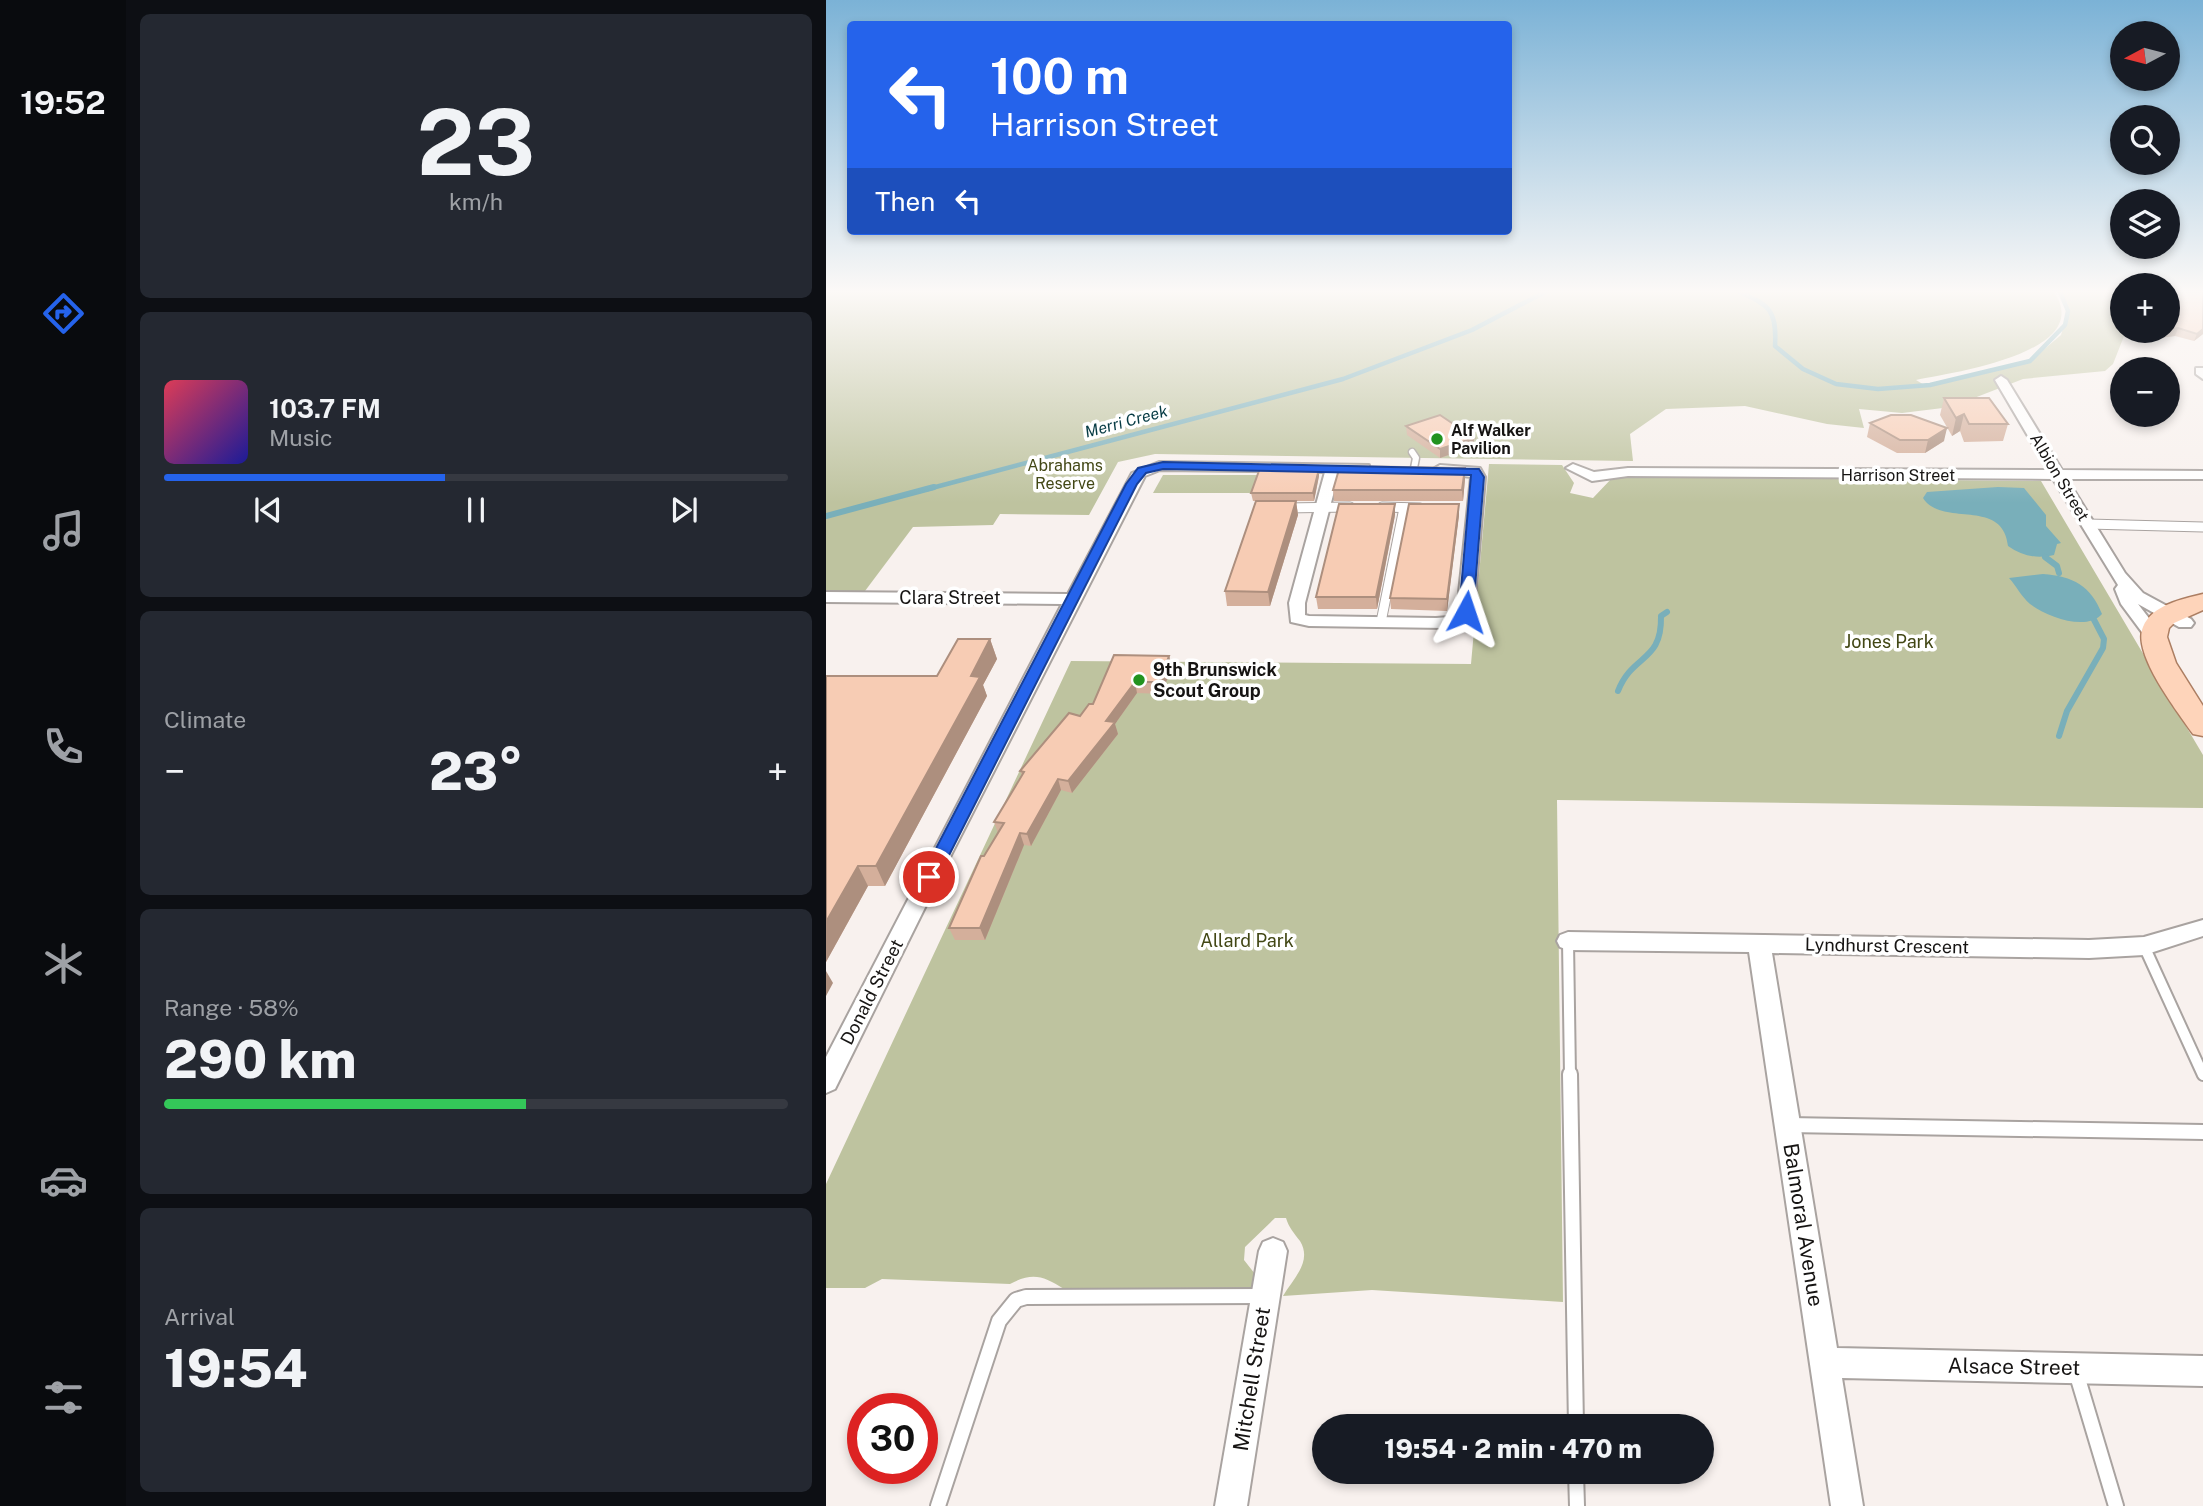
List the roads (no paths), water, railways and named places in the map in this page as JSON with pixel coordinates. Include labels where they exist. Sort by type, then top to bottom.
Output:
[{"type":"main road","points":[[2203,602],[2177,622],[2173,637],[2174,655],[2203,710]]},
{"type":"main road","name":"Albion Street","points":[[2177,622],[2158,654],[2203,727]]},
{"type":"street","name":"Albion Street","points":[[2001,380],[2118,575],[2129,604],[2177,622]]},
{"type":"street","name":"Donald Street","points":[[826,1082],[1135,477],[1147,468],[1159,466],[1333,467]]},
{"type":"street","points":[[1374,468],[1333,467],[1297,603],[1297,618],[1309,621],[1454,622],[1466,612],[1470,508],[1478,477],[1475,471],[1407,468]]},
{"type":"street","points":[[1573,468],[1592,477],[1583,490]]},
{"type":"street","name":"Harrison Street","points":[[1592,477],[1628,472],[2203,475]]},
{"type":"street","name":"Albion Street","points":[[2118,575],[2137,597],[2177,622]]},
{"type":"street","name":"Clara Street","points":[[826,597],[1074,598]]},
{"type":"street","name":"Lyndhurst Crescent","points":[[1568,942],[2045,949],[2144,946],[2203,928]]},
{"type":"street","name":"Balmoral Avenue","points":[[1759,943],[1847,1506]]},
{"type":"street","name":"Mitchell Street","points":[[1231,1506],[1273,1251]]},
{"type":"street","name":"Alsace Street","points":[[1824,1363],[2203,1371]]},
{"type":"lane","points":[[1407,468],[1416,458],[1412,452]]},
{"type":"lane","points":[[1280,508],[1364,507]]},
{"type":"lane","points":[[1375,507],[1428,508]]},
{"type":"lane","points":[[1381,622],[1404,508]]},
{"type":"lane","points":[[2088,524],[2203,527]]},
{"type":"lane","points":[[1568,942],[1576,1414]]},
{"type":"lane","points":[[2144,946],[2203,1075]]},
{"type":"lane","points":[[1788,1125],[2203,1132]]},
{"type":"lane","points":[[938,1506],[999,1321],[1016,1300],[1026,1297],[1266,1296]]},
{"type":"lane","points":[[2075,1368],[2116,1506]]},
{"type":"lane","points":[[1576,1484],[1577,1506]]},
{"type":"water","points":[[2024,488],[2046,515],[2046,526],[2061,543],[2057,544],[2054,555],[2036,557],[2019,552],[2008,546],[2004,531],[1995,522],[1984,517],[1932,507],[1923,498],[1927,492]]},
{"type":"water","points":[[2043,574],[2063,577],[2080,584],[2098,604],[2102,614],[2086,622],[2056,617],[2030,604],[2009,578]]},
{"type":"waterway","name":"Merri Creek","points":[[928,489],[1343,379],[1387,362]]},
{"type":"waterway","name":"Merri Creek","points":[[1795,362],[1803,369],[1836,384],[1878,389],[1930,385],[2025,362]]},
{"type":"waterway","name":"Merri Creek","points":[[826,516],[934,487]]},
{"type":"waterway","points":[[2045,557],[2057,566],[2059,573]]},
{"type":"waterway","points":[[1618,691],[1631,670],[1657,642],[1661,616],[1667,612]]},
{"type":"waterway","points":[[2059,736],[2067,711],[2103,648],[2104,639],[2091,614]]},
{"type":"place","name":"Alf Walker Pavilion","points":[[1437,439]]},
{"type":"place","name":"9th Brunswick Scout Group","points":[[1139,680]]},
{"type":"park label","name":"Abrahams Reserve","points":[[1065,474]]},
{"type":"park label","name":"Jones Park","points":[[1889,642]]},
{"type":"park label","name":"Allard Park","points":[[1247,941]]}]
